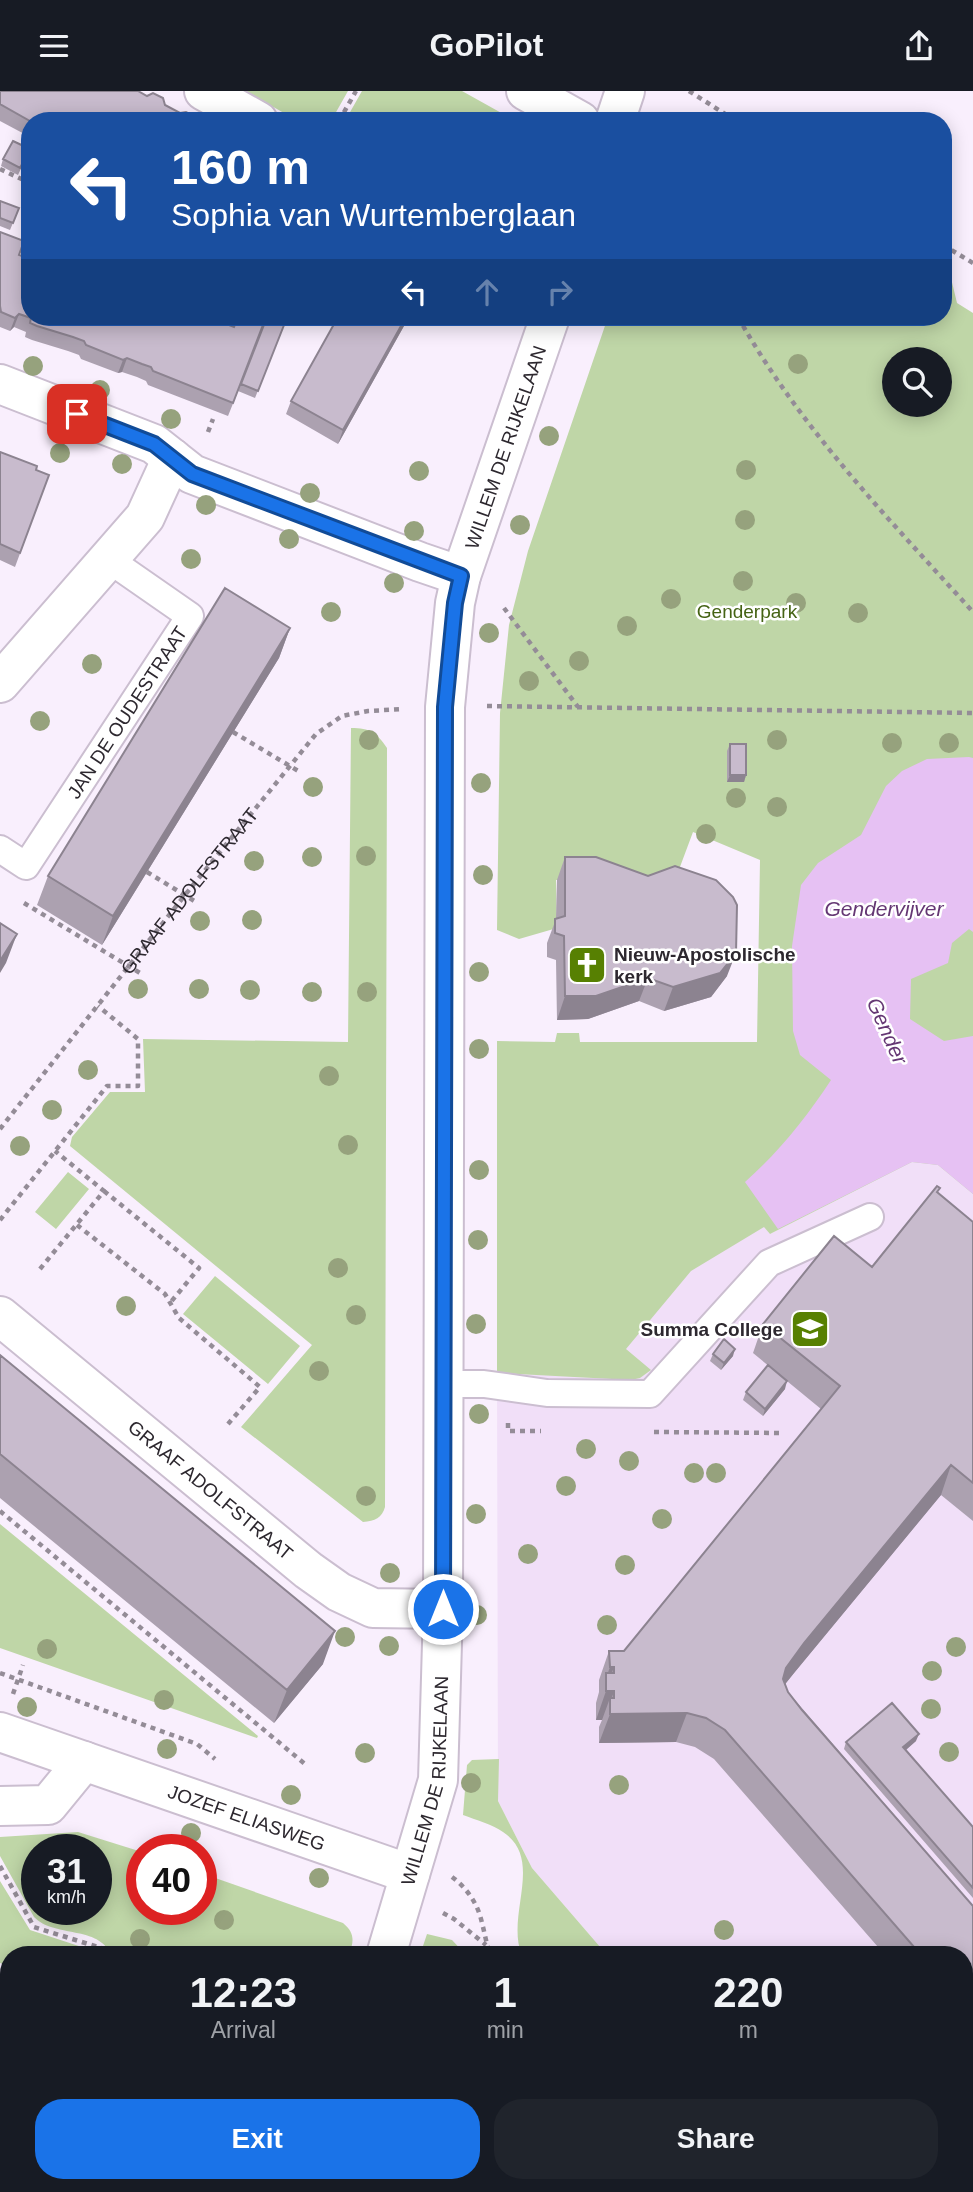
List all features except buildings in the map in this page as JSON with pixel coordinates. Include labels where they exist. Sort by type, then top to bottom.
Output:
[{"type":"street","points":[[204,91],[242,112]]},
{"type":"street","points":[[526,91],[564,112]]},
{"type":"street","points":[[618,112],[625,91]]},
{"type":"street","name":"WILLEM DE RIJKELAAN","points":[[389,1946],[438,1780],[443,1609],[445,707],[455,603],[461,576],[547,326]]},
{"type":"street","points":[[0,384],[154,444],[192,474],[461,576]]},
{"type":"street","points":[[0,683],[145,517],[172,458]]},
{"type":"street","name":"GRAAF ADOLFSTRAAT","points":[[0,1316],[308,1570],[339,1592],[373,1608],[443,1609]]},
{"type":"street","name":"JOZEF ELIASWEG","points":[[0,1732],[410,1874]]},
{"type":"street","points":[[0,1806],[48,1805],[84,1761]]},
{"type":"lane","name":"JAN DE OUDESTRAAT","points":[[0,849],[26,866],[190,616],[108,559]]},
{"type":"lane","points":[[443,1384],[484,1384],[547,1393],[650,1394],[769,1263],[870,1217]]},
{"type":"path","points":[[344,112],[356,91]]},
{"type":"path","points":[[689,91],[722,112]]},
{"type":"path","points":[[0,169],[21,179]]},
{"type":"path","points":[[952,250],[973,263]]},
{"type":"path","points":[[743,326],[775,379],[825,447],[973,612]]},
{"type":"path","points":[[504,608],[578,708]]},
{"type":"path","points":[[501,706],[973,713]]},
{"type":"path","name":"GRAAF ADOLFSTRAAT","points":[[0,1129],[316,734],[342,716],[412,708]]},
{"type":"path","points":[[233,732],[300,772]]},
{"type":"path","points":[[147,872],[196,902]]},
{"type":"path","points":[[23,902],[140,973]]},
{"type":"path","points":[[0,1220],[107,1086],[138,1086],[138,1039],[98,1006]]},
{"type":"path","points":[[55,1151],[199,1268],[170,1303]]},
{"type":"path","points":[[40,1269],[104,1191]]},
{"type":"path","points":[[77,1225],[165,1294],[179,1318],[260,1387],[228,1424]]},
{"type":"path","points":[[0,1511],[305,1764]]},
{"type":"path","points":[[13,1695],[23,1665]]},
{"type":"path","points":[[0,1866],[34,1927],[95,1946]]},
{"type":"path","points":[[410,1874],[441,1870],[462,1885],[475,1903],[482,1920],[486,1946]]},
{"type":"shaded area","name":"Summa College","points":[[912,1162],[938,1165],[973,1194],[973,1946],[599,1946],[532,1868],[498,1801],[497,1373],[763,1224],[770,1234]]},
{"type":"green space","points":[[245,91],[348,91],[336,112],[282,112]]},
{"type":"green space","points":[[362,91],[462,91],[500,112],[350,112]]},
{"type":"green space","name":"Genderpark","points":[[952,282],[957,303],[973,313],[973,1194],[938,1165],[912,1162],[770,1234],[764,1227],[691,1271],[626,1349],[651,1370],[640,1378],[631,1380],[497,1373],[497,1041],[555,1042],[557,1033],[579,1033],[580,1042],[757,1042],[760,860],[693,832],[671,891],[556,880],[557,928],[519,939],[497,930],[500,713],[509,625],[528,551],[605,326],[952,326]]},
{"type":"green space","points":[[351,728],[372,732],[387,748],[385,1507],[377,1518],[363,1522],[241,1427],[312,1345],[70,1146],[72,1137],[110,1092],[145,1092],[143,1039],[348,1042]]},
{"type":"green space","points":[[68,1172],[89,1189],[56,1229],[35,1212]]},
{"type":"green space","points":[[215,1276],[300,1346],[268,1384],[183,1314]]},
{"type":"green space","points":[[0,1524],[258,1736],[257,1738],[0,1648]]},
{"type":"green space","points":[[499,1759],[498,1801],[532,1868],[599,1946],[520,1946],[518,1923],[523,1873],[521,1858],[515,1844],[503,1832],[463,1815],[467,1765],[472,1760]]},
{"type":"green space","points":[[78,1832],[84,1834],[47,1834]]},
{"type":"green space","points":[[21,1836],[21,1894],[0,1856],[0,1837]]},
{"type":"green space","points":[[112,1843],[126,1847],[126,1925],[217,1925],[217,1879],[343,1923],[351,1934],[352,1941],[351,1946],[105,1946],[87,1935],[47,1925],[112,1925]]},
{"type":"green space","points":[[0,1881],[21,1915],[21,1925],[79,1946],[0,1946]]},
{"type":"green space","points":[[427,1934],[452,1940],[458,1946],[423,1946]]},
{"type":"water","name":"Gendervijver","points":[[973,758],[973,932],[969,929],[952,943],[948,963],[911,979],[910,1019],[944,1041],[973,1036],[973,1194],[938,1165],[912,1162],[778,1229],[745,1182],[791,1134],[831,1080],[800,1055],[793,1031],[792,946],[801,885],[818,863],[861,835],[886,786],[902,771],[927,759]]},
{"type":"place","name":"Nieuw-Apostolische kerk","points":[[587,965]]},
{"type":"place","name":"Summa College","points":[[810,1329]]},
{"type":"route","points":[[77,414],[154,444],[192,474],[461,576],[455,603],[445,707],[443,1609]]},
{"type":"water label","name":"Gender","points":[[887,1031]]}]
